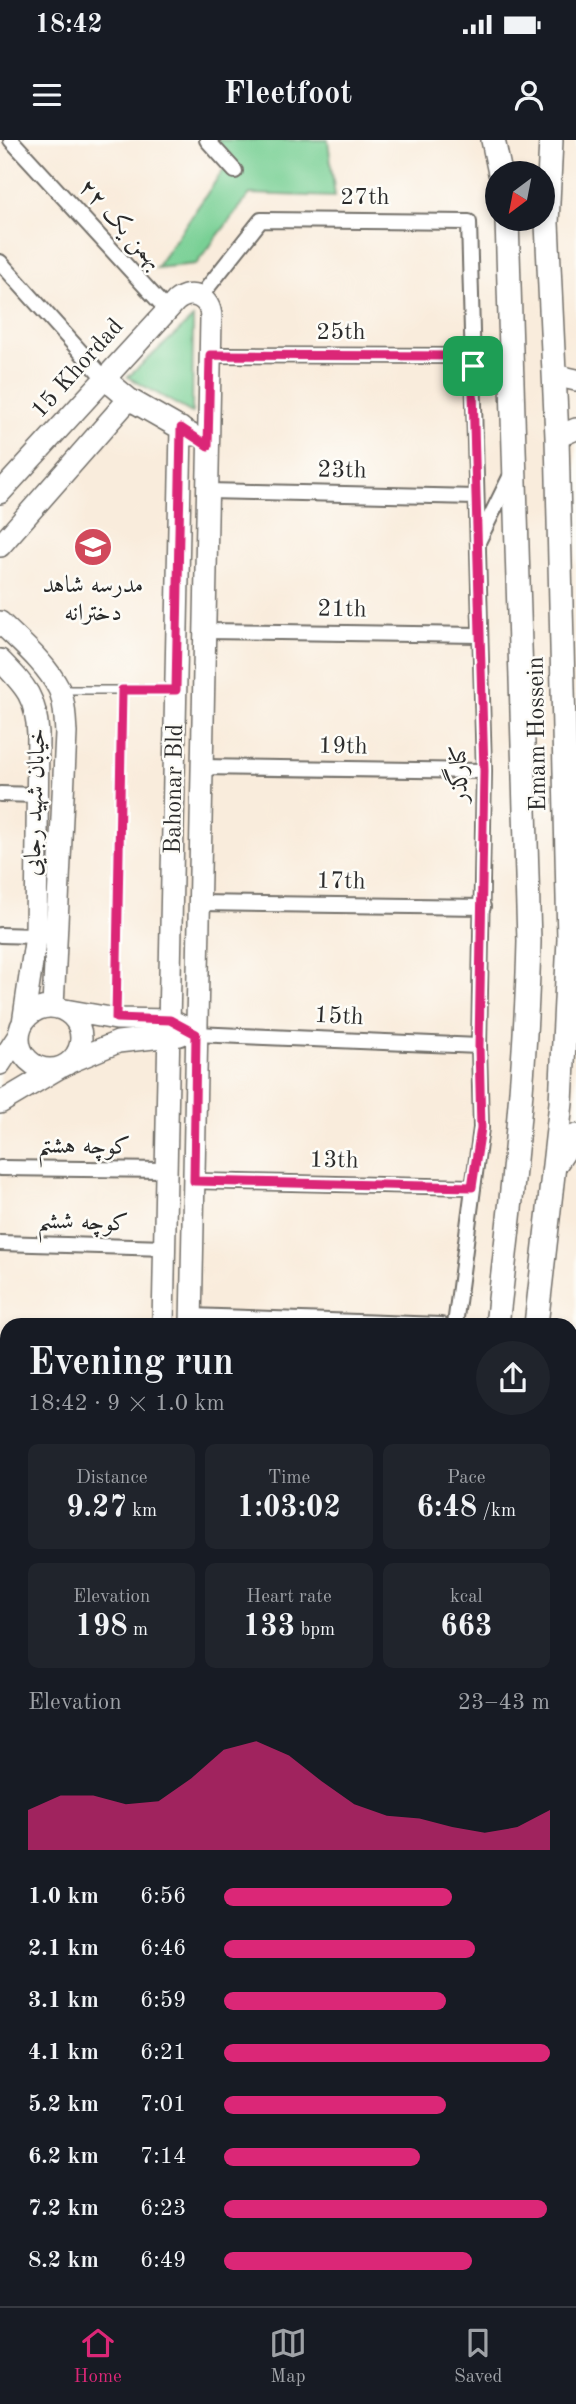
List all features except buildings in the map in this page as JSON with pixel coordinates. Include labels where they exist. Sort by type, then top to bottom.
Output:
[{"type":"main road","points":[[493,140],[497,161]]},
{"type":"main road","name":"Emam Hossein","points":[[538,1318],[554,1168],[570,1055],[567,433],[565,377],[547,223],[551,140]]},
{"type":"main road","name":"Emam Hossein","points":[[498,1318],[514,1180],[527,1023],[529,941],[507,231]]},
{"type":"street","name":"۲۲ بهمن یک","points":[[11,140],[167,310]]},
{"type":"street","points":[[207,140],[235,171]]},
{"type":"street","name":"27th","points":[[200,296],[261,220],[468,222]]},
{"type":"street","name":"کنارگذر","points":[[456,1318],[481,1128],[479,1046],[484,771],[468,222]]},
{"type":"street","points":[[0,262],[105,379],[130,399],[208,446]]},
{"type":"street","points":[[167,310],[181,297],[200,296]]},
{"type":"street","name":"Bahonar Bld","points":[[191,1318],[211,312],[200,296]]},
{"type":"street","name":"15 Khordad","points":[[2,488],[167,310]]},
{"type":"street","name":"25th","points":[[210,355],[472,356]]},
{"type":"street","points":[[0,546],[130,399]]},
{"type":"street","name":"Bahonar Bld","points":[[163,1318],[181,428]]},
{"type":"street","points":[[477,543],[515,468]]},
{"type":"street","name":"23th","points":[[207,491],[476,497]]},
{"type":"street","name":"خیابان شهید رجایی","points":[[0,622],[41,664],[59,690],[65,710],[59,1009]]},
{"type":"street","name":"21th","points":[[204,631],[479,635]]},
{"type":"street","name":"خیابان شهید رجایی","points":[[0,660],[32,698],[38,734],[36,936],[21,1029]]},
{"type":"street","name":"19th","points":[[202,767],[484,771]]},
{"type":"street","points":[[0,794],[37,795]]},
{"type":"street","name":"17th","points":[[199,903],[483,907]]},
{"type":"street","points":[[0,935],[36,936]]},
{"type":"street","points":[[0,1064],[30,1014],[41,1008],[116,1018],[196,1034]]},
{"type":"street","points":[[21,1029],[20,1047],[26,1058],[47,1069],[65,1065],[78,1053],[80,1029],[75,1018],[59,1009]]},
{"type":"street","points":[[0,1102],[65,1065],[118,1042],[169,1028]]},
{"type":"street","name":"15th","points":[[196,1034],[479,1046]]},
{"type":"street","points":[[554,1168],[576,1135]]},
{"type":"street","name":"کوچه هشتم","points":[[0,1168],[166,1171]]},
{"type":"street","name":"13th","points":[[194,1181],[472,1187]]},
{"type":"street","name":"کوچه ششم","points":[[0,1243],[165,1248]]},
{"type":"lane","points":[[59,690],[176,690]]},
{"type":"lane","points":[[116,1018],[122,690]]},
{"type":"green space","points":[[212,140],[328,140],[335,197],[250,194],[196,264],[156,268],[228,163]]},
{"type":"green space","points":[[193,318],[192,413],[128,377]]},
{"type":"place","name":"مدرسه شاهد دخترانه","points":[[93,547]]},
{"type":"route","points":[[210,355],[472,356],[473,366],[484,771],[479,1046],[481,1128],[472,1187],[194,1181],[196,1034],[170,1020],[116,1018],[122,690],[176,690],[181,428],[208,446],[210,355]]}]
